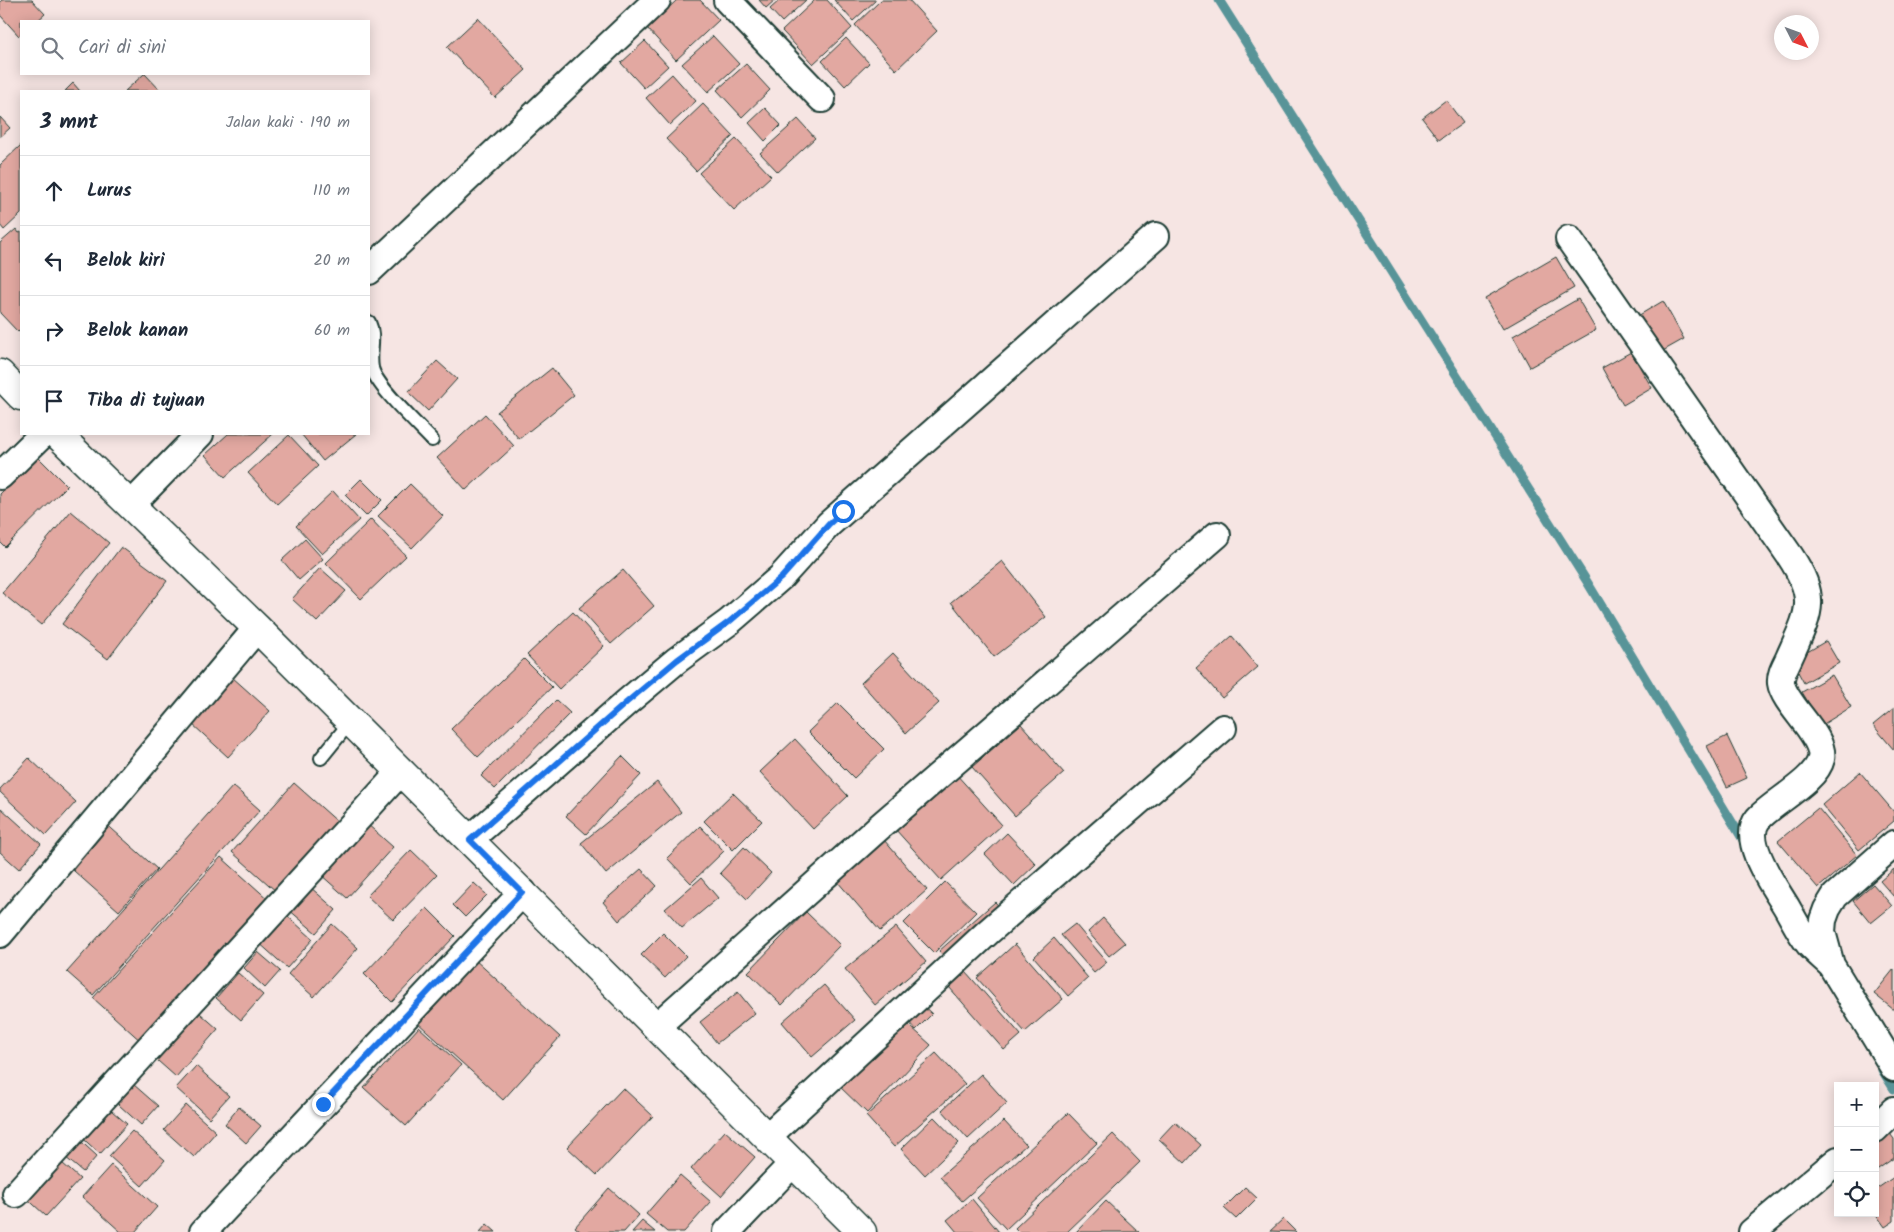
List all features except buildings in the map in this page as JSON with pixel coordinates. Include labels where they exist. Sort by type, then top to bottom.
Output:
[{"type":"street","points":[[370,270],[657,0]]},
{"type":"street","points":[[727,0],[822,100]]},
{"type":"street","points":[[470,840],[627,702],[677,660],[729,622],[782,577],[829,524],[864,492],[1156,236]]},
{"type":"street","points":[[1569,240],[1790,556],[1807,587],[1809,596],[1808,610],[1803,628],[1783,670],[1781,684],[1819,746],[1820,761],[1816,769],[1805,780],[1758,819],[1753,832],[1760,862],[1800,932],[1808,943],[1831,965],[1894,1068]]},
{"type":"street","points":[[0,374],[20,395]]},
{"type":"street","points":[[0,476],[42,435]]},
{"type":"street","points":[[59,435],[257,628],[862,1232]]},
{"type":"street","points":[[130,505],[199,435]]},
{"type":"street","points":[[657,1026],[877,829],[1217,535]]},
{"type":"street","points":[[0,934],[257,628]]},
{"type":"street","points":[[767,1137],[988,932],[1223,728]]},
{"type":"street","points":[[16,1194],[401,771]]},
{"type":"street","points":[[1831,965],[1822,932],[1823,920],[1830,903],[1835,896],[1894,844]]},
{"type":"street","points":[[203,1232],[522,892]]},
{"type":"street","points":[[727,1232],[793,1163]]},
{"type":"street","points":[[1752,1232],[1834,1163]]},
{"type":"lane","points":[[370,324],[373,332],[372,366],[375,375],[383,387],[432,440]]},
{"type":"lane","points":[[321,758],[351,722]]},
{"type":"waterway","points":[[1219,0],[1586,580],[1746,845]]},
{"type":"waterway","points":[[1882,1070],[1894,1089]]},
{"type":"route","points":[[323,1104],[522,892],[470,840],[627,702],[677,660],[729,622],[782,577],[843,511]]}]
